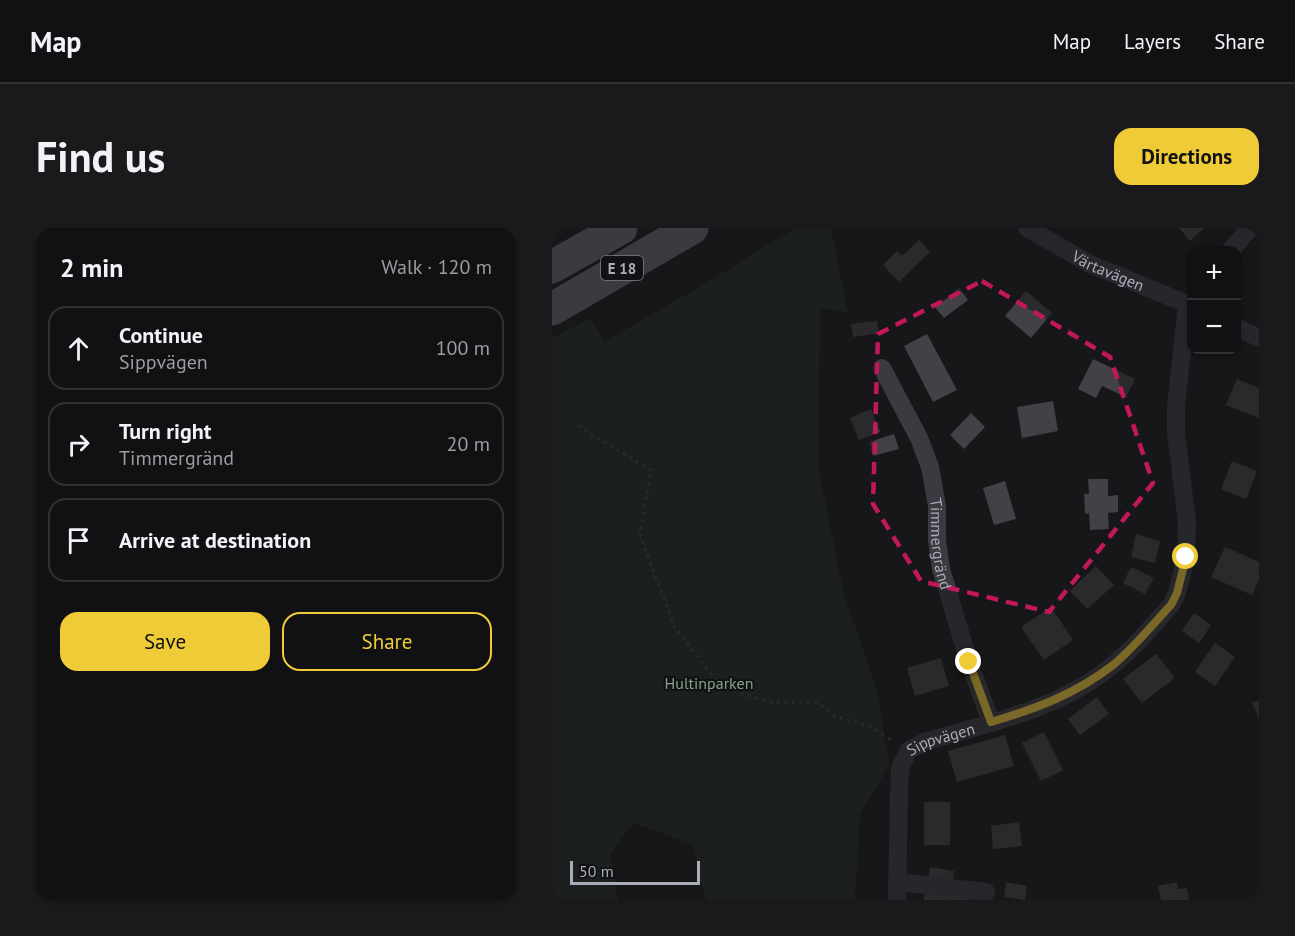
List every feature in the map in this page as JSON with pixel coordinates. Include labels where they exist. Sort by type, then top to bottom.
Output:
[{"type":"highway","name":"E 18","points":[[552,267],[621,228]]},
{"type":"highway","name":"E 18","points":[[552,309],[692,228]]},
{"type":"street","name":"Värtavägen","points":[[1027,228],[1090,264],[1187,303]]},
{"type":"street","points":[[1234,246],[1250,228]]},
{"type":"street","name":"Sippvägen","points":[[897,891],[900,768],[908,751],[924,742],[1048,703],[1084,686],[1114,664],[1171,605],[1177,593],[1186,557],[1187,522],[1176,434],[1176,407],[1187,326]]},
{"type":"street","points":[[1241,329],[1259,338]]},
{"type":"street","name":"Timmergränd","points":[[882,368],[919,438],[930,467],[937,506],[937,540],[941,569],[969,662],[991,722]]},
{"type":"street","points":[[897,891],[986,892]]},
{"type":"path","points":[[578,426],[651,470],[640,535],[675,628],[717,680],[739,693],[768,702],[818,703],[835,716],[869,726],[908,751]]},
{"type":"highlighted area","points":[[982,281],[1110,357],[1153,483],[1049,612],[921,581],[873,504],[878,334]]},
{"type":"green space","name":"Hultinparken","points":[[795,228],[831,228],[848,312],[820,308],[818,466],[844,595],[878,692],[889,766],[860,814],[855,900],[708,900],[705,898],[693,844],[633,823],[610,855],[618,900],[552,900],[552,338],[590,318],[604,342]]},
{"type":"building","points":[[1179,228],[1202,228],[1203,229],[1190,241]]},
{"type":"building","points":[[919,240],[930,252],[899,282],[883,265],[897,251],[902,256]]},
{"type":"building","points":[[959,288],[968,300],[944,318],[935,307]]},
{"type":"building","points":[[1026,291],[1052,313],[1031,338],[1005,316]]},
{"type":"building","points":[[877,321],[879,333],[853,337],[851,324]]},
{"type":"building","points":[[927,334],[957,390],[933,402],[904,346]]},
{"type":"building","points":[[1093,359],[1135,379],[1126,397],[1102,386],[1096,398],[1078,389]]},
{"type":"building","points":[[1237,379],[1259,388],[1259,418],[1226,405]]},
{"type":"building","points":[[1053,401],[1058,431],[1022,438],[1017,407]]},
{"type":"building","points":[[871,409],[880,432],[859,440],[850,418]]},
{"type":"building","points":[[971,413],[985,427],[964,449],[950,435]]},
{"type":"building","points":[[894,434],[899,449],[873,456],[869,442]]},
{"type":"building","points":[[1232,461],[1257,471],[1246,499],[1221,489]]},
{"type":"building","points":[[1088,479],[1108,479],[1108,496],[1118,495],[1118,512],[1108,513],[1109,529],[1090,530],[1089,513],[1085,514],[1084,494],[1089,494]]},
{"type":"building","points":[[1005,481],[1016,519],[994,525],[983,488]]},
{"type":"building","points":[[1136,534],[1160,541],[1155,563],[1131,557]]},
{"type":"building","points":[[1225,547],[1259,562],[1259,580],[1252,595],[1211,577]]},
{"type":"building","points":[[1096,566],[1114,585],[1087,609],[1070,591]]},
{"type":"building","points":[[1131,567],[1154,578],[1145,594],[1123,583]]},
{"type":"building","points":[[1051,607],[1073,640],[1044,660],[1021,627]]},
{"type":"building","points":[[1194,613],[1211,625],[1199,643],[1182,631]]},
{"type":"building","points":[[1215,643],[1235,657],[1215,686],[1195,672]]},
{"type":"building","points":[[1156,654],[1175,678],[1142,703],[1123,679]]},
{"type":"building","points":[[941,658],[949,686],[915,696],[907,668]]},
{"type":"building","points":[[1097,697],[1109,714],[1080,735],[1068,719]]},
{"type":"building","points":[[1259,700],[1259,718],[1252,703]]},
{"type":"building","points":[[1044,732],[1063,770],[1041,781],[1022,743]]},
{"type":"building","points":[[1005,735],[1014,766],[957,782],[948,751]]},
{"type":"building","points":[[924,802],[950,802],[950,845],[924,845]]},
{"type":"building","points":[[1019,822],[1022,846],[993,849],[991,826]]},
{"type":"building","points":[[930,867],[954,871],[952,884],[928,880]]},
{"type":"building","points":[[1006,882],[1027,886],[1025,900],[1004,897]]},
{"type":"building","points":[[1177,882],[1178,889],[1187,888],[1189,900],[1161,900],[1158,886]]},
{"type":"building","points":[[925,891],[969,895],[969,900],[924,900]]},
{"type":"route","points":[[969,662],[991,722],[1058,699],[1084,686],[1114,664],[1171,605],[1177,593],[1186,557]]}]
